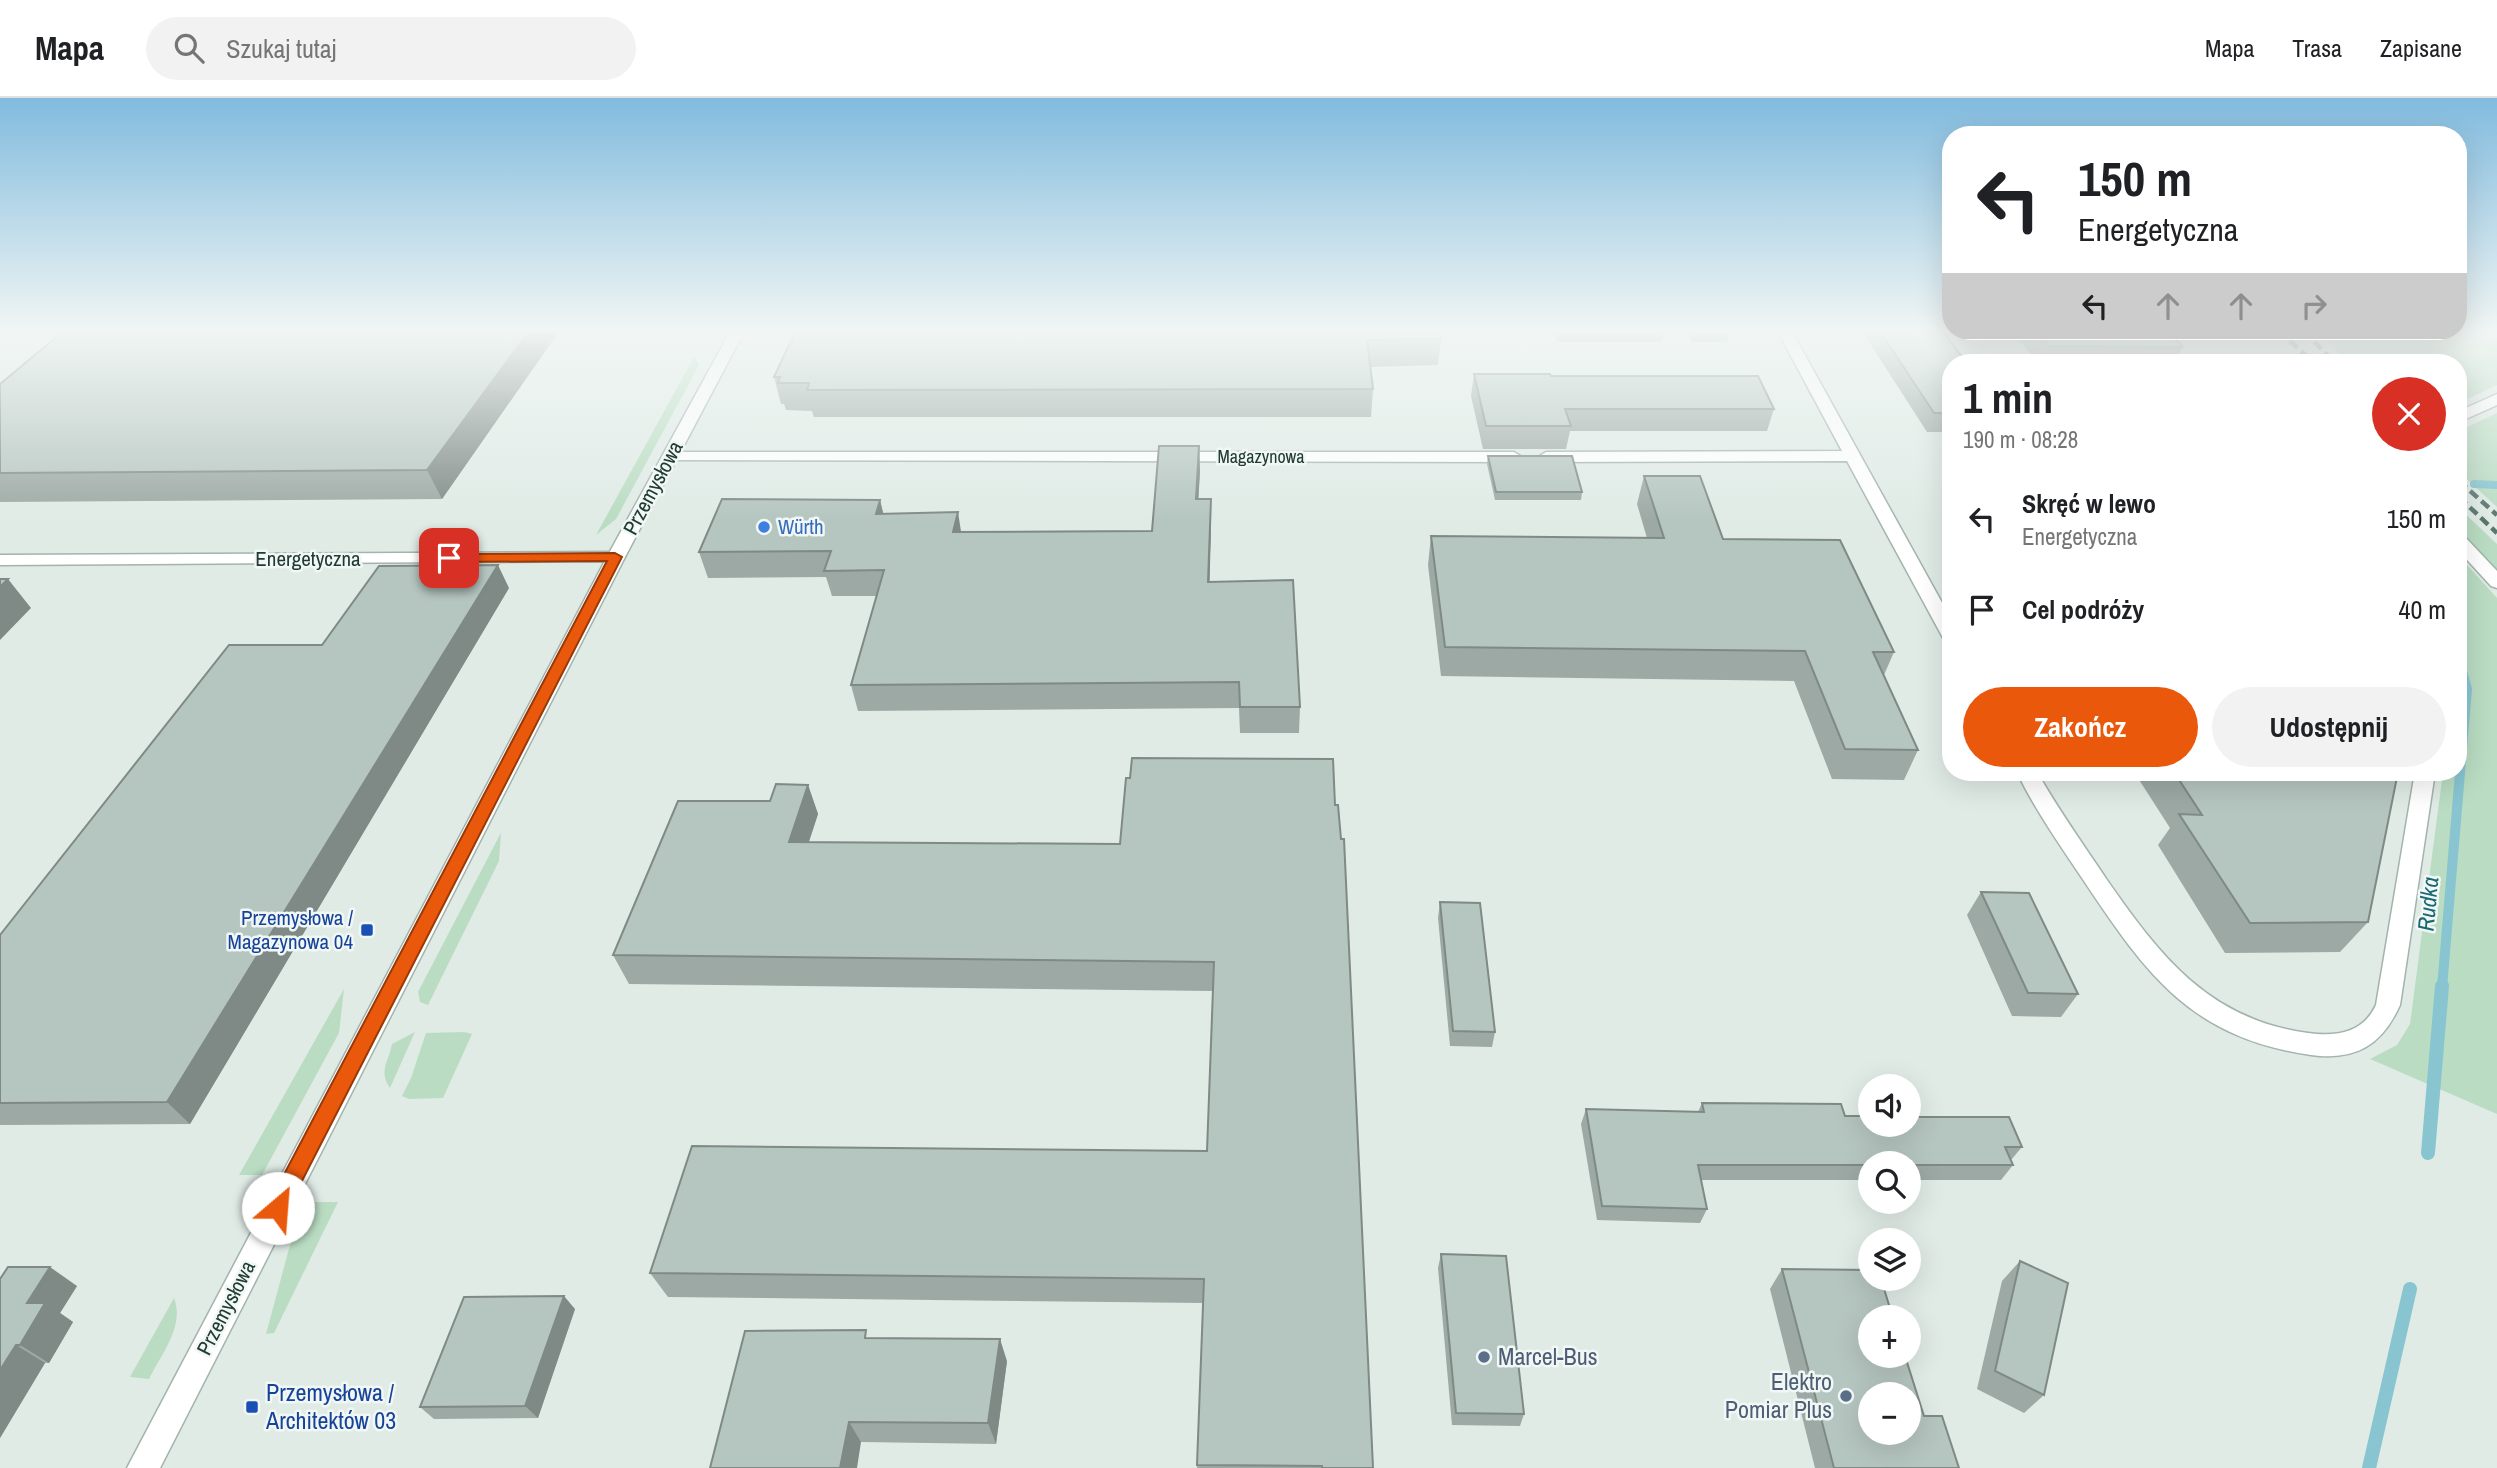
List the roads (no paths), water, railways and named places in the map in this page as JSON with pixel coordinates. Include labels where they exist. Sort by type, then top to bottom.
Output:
[{"type":"street","name":"Przemysłowa","points":[[143,1468],[615,557],[704,394]]},
{"type":"street","points":[[1819,394],[1942,620]]},
{"type":"street","points":[[2467,413],[2497,400]]},
{"type":"street","name":"Magazynowa","points":[[670,457],[1852,456]]},
{"type":"street","points":[[2467,550],[2497,582]]},
{"type":"street","name":"Energetyczna","points":[[0,561],[615,557]]},
{"type":"street","points":[[2031,781],[2051,816],[2124,922],[2155,964],[2174,981],[2210,1009],[2236,1022],[2282,1039],[2330,1046],[2353,1042],[2370,1035],[2381,1024],[2388,1005],[2424,781]]},
{"type":"waterway","name":"Rudka","points":[[2474,484],[2497,485]]},
{"type":"waterway","name":"Rudka","points":[[2442,988],[2459,781]]},
{"type":"waterway","name":"Rudka","points":[[2428,1153],[2442,986]]},
{"type":"waterway","name":"Rudka","points":[[2369,1468],[2410,1289]]},
{"type":"railway","points":[[2467,488],[2497,515]]},
{"type":"railway","points":[[2467,505],[2497,533]]},
{"type":"place","name":"Würth","points":[[764,527]]},
{"type":"place","name":"Przemysłowa / Magazynowa 04","points":[[367,930]]},
{"type":"place","name":"Marcel-Bus","points":[[1484,1357]]},
{"type":"place","name":"Elektro Pomiar Plus","points":[[1846,1396]]},
{"type":"place","name":"Przemysłowa / Architektów 03","points":[[252,1407]]}]
